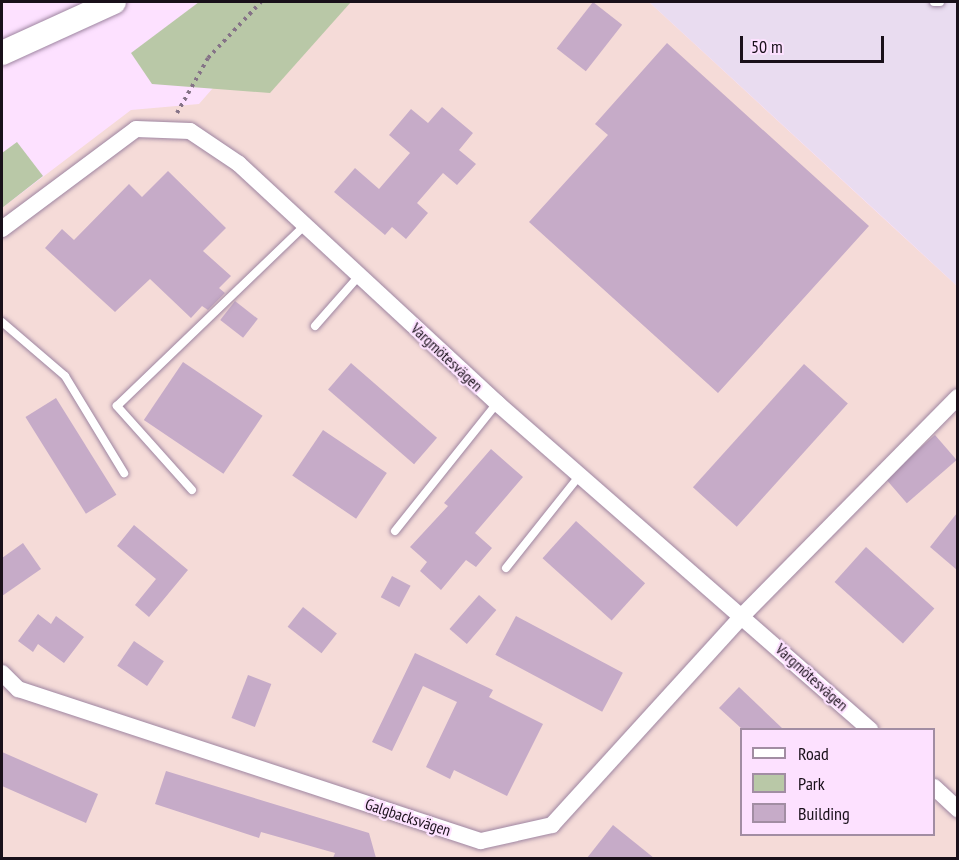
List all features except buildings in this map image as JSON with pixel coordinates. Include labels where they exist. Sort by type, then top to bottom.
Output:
[{"type":"main road","points":[[2,53],[114,2]]},
{"type":"street","name":"Vargmötesvägen","points":[[2,230],[136,129],[190,131],[239,164],[497,403],[743,615],[869,728]]},
{"type":"street","name":"Galgbacksvägen","points":[[2,673],[18,689],[481,841],[552,825],[743,615],[957,397]]},
{"type":"street","points":[[935,789],[957,809]]},
{"type":"lane","points":[[934,2],[940,2]]},
{"type":"lane","points":[[192,490],[117,406],[305,225]]},
{"type":"lane","points":[[315,326],[360,276]]},
{"type":"lane","points":[[2,322],[65,376],[124,473]]},
{"type":"lane","points":[[395,531],[497,403]]},
{"type":"lane","points":[[506,568],[580,475]]},
{"type":"path","points":[[168,129],[208,58],[261,2]]},
{"type":"shaded area","points":[[288,2],[649,2],[957,286],[957,858],[2,858],[2,208],[131,110],[199,104]]},
{"type":"shaded area","points":[[649,2],[957,2],[957,286],[900,233]]},
{"type":"green space","points":[[199,2],[351,2],[270,93],[152,84],[131,53]]},
{"type":"green space","points":[[17,142],[43,176],[2,208],[2,153]]}]
